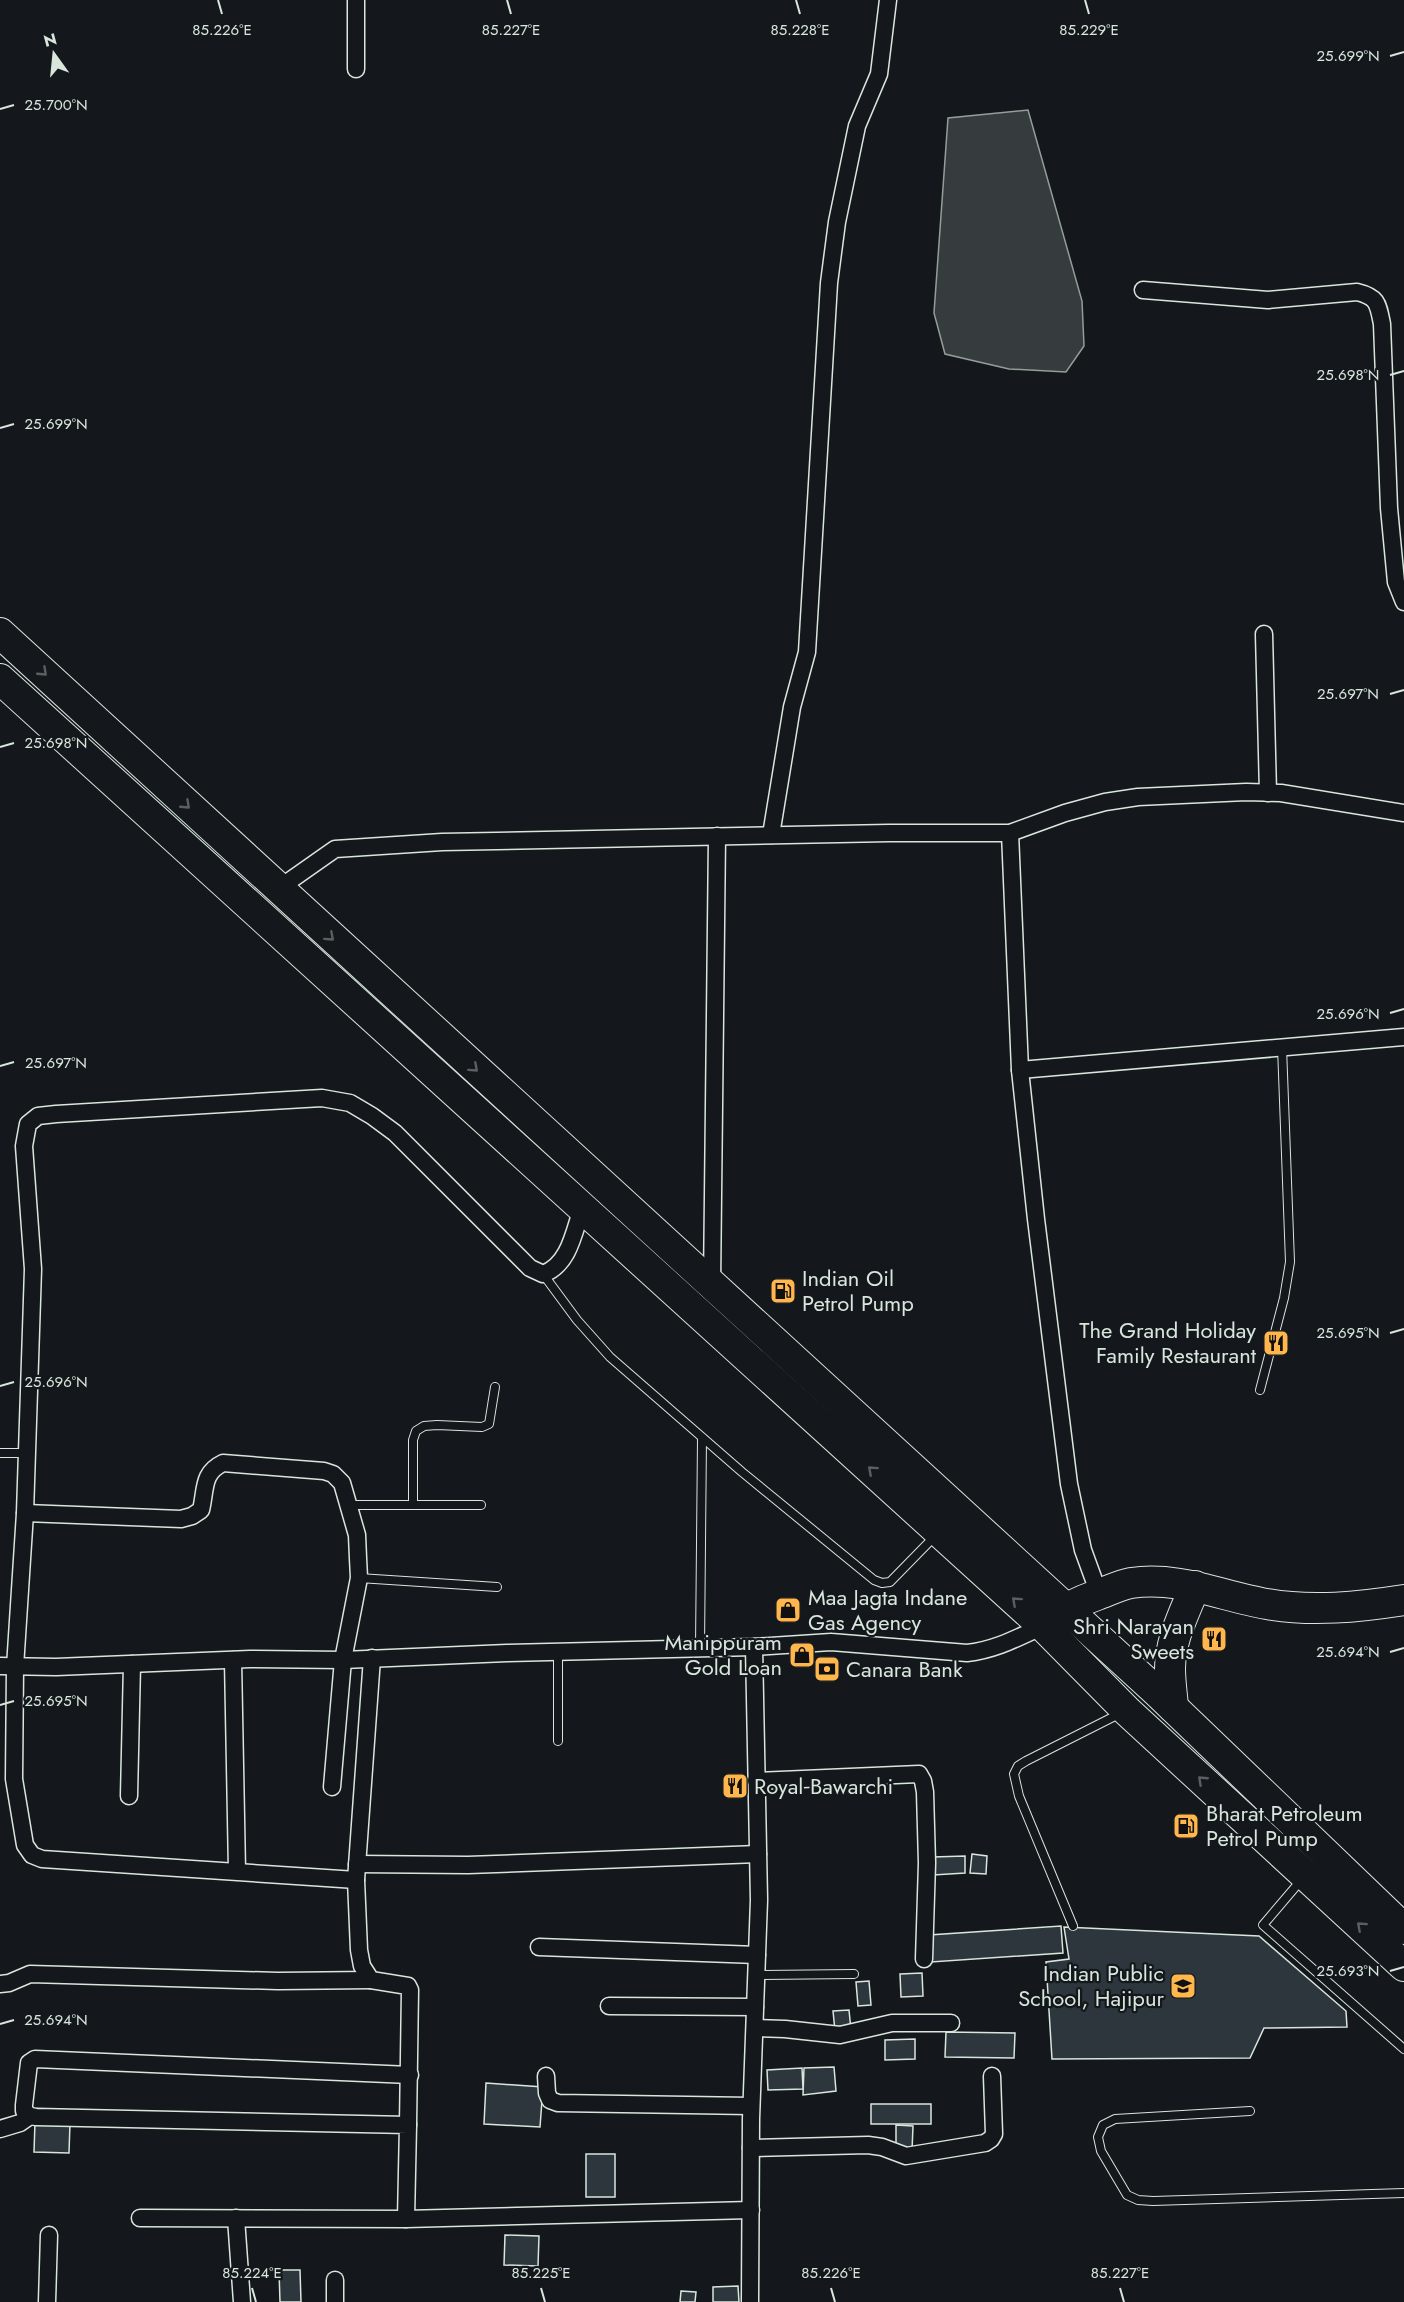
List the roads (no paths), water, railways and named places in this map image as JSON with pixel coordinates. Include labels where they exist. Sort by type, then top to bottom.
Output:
[{"type":"highway","points":[[0,633],[712,1286],[1054,1617],[1127,1711],[1404,1966]]},
{"type":"highway","points":[[2,683],[939,1531],[1173,1707],[1404,1929]]},
{"type":"highway","points":[[1054,1617],[1099,1594],[1129,1583],[1151,1582],[1195,1586],[1268,1604],[1359,1607],[1404,1600]]},
{"type":"highway","points":[[1173,1707],[1170,1667],[1172,1649],[1195,1586]]},
{"type":"street","points":[[356,0],[356,69]]},
{"type":"street","points":[[771,835],[792,707],[807,652],[824,338],[831,262],[857,126],[879,74],[888,0]]},
{"type":"street","points":[[1143,290],[1268,300],[1357,292],[1371,296],[1378,305],[1382,324],[1389,508],[1399,559],[1396,582],[1404,602]]},
{"type":"street","points":[[1264,634],[1268,793]]},
{"type":"street","points":[[278,889],[335,849],[442,842],[1010,833],[1065,813],[1105,802],[1138,797],[1268,793],[1317,798],[1404,813]]},
{"type":"street","points":[[1010,833],[1020,1070],[1069,1484],[1083,1550],[1099,1594]]},
{"type":"street","points":[[712,1286],[717,836]]},
{"type":"street","points":[[1020,1070],[1404,1037]]},
{"type":"street","points":[[582,1208],[564,1259],[554,1270],[543,1274],[530,1268],[395,1133],[351,1103],[322,1098],[38,1116],[28,1124],[24,1146],[33,1269],[25,1513],[8,1666],[14,1779],[25,1845],[32,1855],[42,1859],[237,1871],[357,1872],[468,1865],[758,1854]]},
{"type":"street","points":[[25,1513],[181,1518],[192,1516],[201,1510],[206,1479],[214,1468],[223,1463],[324,1471],[333,1474],[342,1483],[357,1535],[359,1578],[343,1660],[332,1787]]},
{"type":"street","points":[[8,1666],[233,1660],[343,1660],[849,1642],[967,1653],[1004,1645],[1054,1617]]},
{"type":"street","points":[[750,2302],[751,2106],[755,2028],[758,1854],[754,1647]]},
{"type":"street","points":[[371,1980],[362,1966],[359,1950],[357,1872],[372,1658]]},
{"type":"street","points":[[233,1660],[237,1871]]},
{"type":"street","points":[[129,1796],[132,1664]]},
{"type":"street","points":[[756,1780],[919,1774],[925,1792],[924,1959]]},
{"type":"street","points":[[538,1947],[757,1955]]},
{"type":"street","points":[[0,1984],[9,1983],[30,1974],[278,1981],[371,1980],[408,1986],[410,1990],[410,2075],[406,2219]]},
{"type":"street","points":[[609,2006],[755,2007]]},
{"type":"street","points":[[755,2028],[808,2030],[840,2035],[892,2023],[951,2023]]},
{"type":"street","points":[[30,2116],[24,2111],[24,2105],[29,2063],[35,2058],[410,2075]]},
{"type":"street","points":[[546,2076],[547,2093],[550,2100],[558,2103],[751,2106]]},
{"type":"street","points":[[751,2148],[868,2145],[882,2147],[906,2156],[985,2143],[994,2134],[992,2076]]},
{"type":"street","points":[[0,2129],[20,2123],[30,2116],[408,2125]]},
{"type":"street","points":[[140,2218],[406,2219],[751,2210]]},
{"type":"street","points":[[236,2218],[242,2302]]},
{"type":"street","points":[[47,2302],[49,2235]]},
{"type":"street","points":[[335,2280],[335,2302]]},
{"type":"lane","points":[[1260,1390],[1284,1298],[1290,1262],[1282,1047]]},
{"type":"lane","points":[[543,1274],[577,1320],[610,1357],[702,1438],[865,1573],[882,1583],[890,1582],[939,1531]]},
{"type":"lane","points":[[413,1505],[413,1440],[416,1431],[424,1426],[482,1427],[489,1424],[495,1387]]},
{"type":"lane","points":[[700,1648],[702,1438]]},
{"type":"lane","points":[[0,1453],[27,1453]]},
{"type":"lane","points":[[349,1505],[481,1505]]},
{"type":"lane","points":[[359,1578],[498,1587]]},
{"type":"lane","points":[[558,1652],[558,1741]]},
{"type":"lane","points":[[1073,1926],[1019,1796],[1014,1774],[1018,1766],[1026,1761],[1127,1711]]},
{"type":"lane","points":[[1305,1875],[1263,1925],[1404,2049]]},
{"type":"lane","points":[[756,1975],[854,1974]]},
{"type":"lane","points":[[1250,2111],[1115,2119],[1103,2125],[1098,2137],[1101,2151],[1126,2195],[1138,2200],[1404,2193]]},
{"type":"place","name":"Indian Oil Petrol Pump","points":[[783,1291]]},
{"type":"place","name":"The Grand Holiday Family Restaurant","points":[[1276,1343]]},
{"type":"place","name":"Maa Jagta Indane Gas Agency","points":[[788,1610]]},
{"type":"place","name":"Shri Narayan Sweets","points":[[1214,1639]]},
{"type":"place","name":"Manippuram Gold Loan","points":[[802,1655]]},
{"type":"place","name":"Canara Bank","points":[[827,1669]]},
{"type":"place","name":"Royal Bawarchi","points":[[735,1786]]},
{"type":"place","name":"Bharat Petroleum Petrol Pump","points":[[1186,1826]]},
{"type":"place","name":"Indian Public School, Hajipur","points":[[1183,1986]]}]
